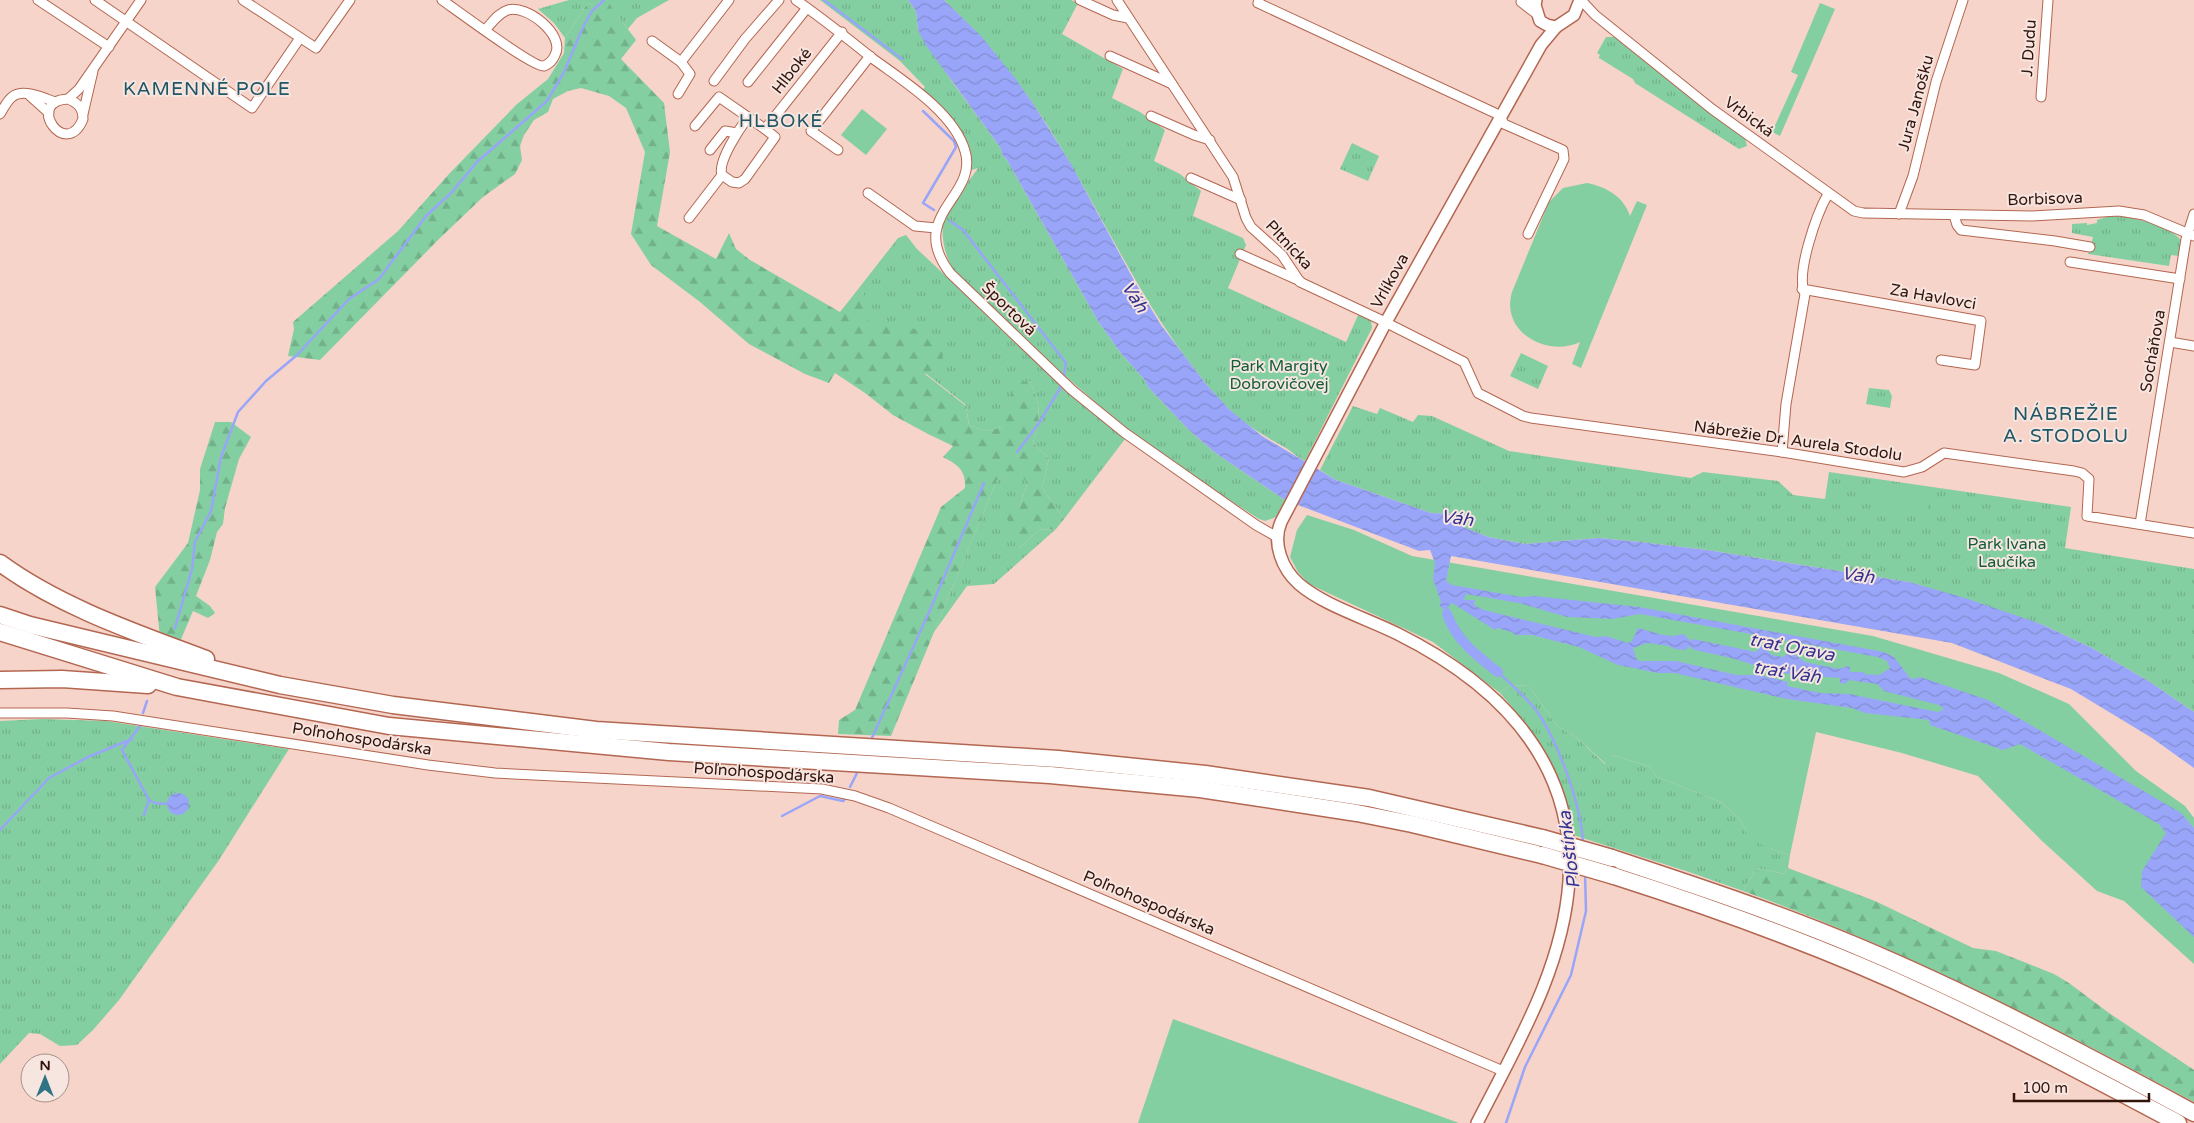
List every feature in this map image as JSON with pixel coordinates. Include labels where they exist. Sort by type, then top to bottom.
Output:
[{"type":"highway","points":[[0,563],[37,587],[116,625],[280,685]]},
{"type":"highway","points":[[0,615],[30,625],[280,685],[393,706],[596,730],[1058,759],[1253,780],[1369,798],[1542,838],[1612,858],[1765,910],[1854,945],[2010,1016],[2194,1113]]},
{"type":"highway","points":[[0,632],[177,687]]},
{"type":"highway","points":[[0,680],[62,679],[177,687],[389,726],[669,752],[1050,775],[1252,796],[1412,824],[1614,876],[1769,929],[1927,995],[2070,1066],[2178,1123]]},
{"type":"street","points":[[38,0],[109,47]]},
{"type":"street","points":[[94,0],[252,108],[300,38]]},
{"type":"street","points":[[0,114],[11,98],[20,94],[55,102],[68,99],[95,66],[141,0]]},
{"type":"street","points":[[243,0],[316,48],[350,0]]},
{"type":"street","points":[[442,0],[485,30],[539,65],[547,65],[558,48],[550,30],[532,16],[517,9],[504,12],[485,30]]},
{"type":"street","points":[[681,62],[730,0]]},
{"type":"street","points":[[714,81],[746,38],[779,0]]},
{"type":"street","points":[[796,0],[842,32],[939,111],[956,131],[966,152],[963,179],[943,210],[936,228],[915,226],[868,193]]},
{"type":"street","points":[[1080,0],[1113,15],[1128,18]]},
{"type":"street","name":"Pltnícka","points":[[1117,0],[1233,176],[1246,218],[1251,227],[1282,255],[1300,282],[1386,322]]},
{"type":"street","points":[[1259,0],[1258,3],[1500,116],[1504,124],[1560,148],[1564,153],[1564,159],[1528,234]]},
{"type":"street","points":[[1536,0],[1541,45]]},
{"type":"street","points":[[1580,0],[1574,15],[1595,15]]},
{"type":"street","name":"Vrbická","points":[[1580,0],[1595,15],[1712,109],[1828,194],[1854,211],[1863,214],[1899,214]]},
{"type":"street","name":"Jura Janošku","points":[[1899,214],[1913,176],[1936,82],[1963,0]]},
{"type":"street","name":"J. Dudu","points":[[2041,98],[2048,0]]},
{"type":"street","points":[[1523,1],[1547,25],[1556,27]]},
{"type":"street","name":"Hlboké","points":[[748,82],[807,8]]},
{"type":"street","name":"Vrlíkova","points":[[1277,537],[1286,513],[1322,442],[1500,116],[1541,45],[1556,27],[1574,15]]},
{"type":"street","name":"Hlboké","points":[[765,129],[842,32]]},
{"type":"street","points":[[652,41],[681,62],[690,74],[678,94]]},
{"type":"street","points":[[838,150],[811,131],[870,56]]},
{"type":"street","points":[[1110,56],[1172,84]]},
{"type":"street","points":[[55,102],[48,113],[49,122],[54,129],[61,133],[69,133],[76,130],[80,126],[95,66]]},
{"type":"street","points":[[28,95],[48,113]]},
{"type":"street","points":[[695,126],[719,98],[775,137],[745,179],[739,184],[732,182],[722,175]]},
{"type":"street","points":[[68,99],[75,102],[83,114]]},
{"type":"street","points":[[1151,116],[1210,140]]},
{"type":"street","points":[[689,218],[722,175],[722,166],[737,133],[748,117]]},
{"type":"street","points":[[710,150],[726,131],[737,133]]},
{"type":"street","points":[[1191,178],[1241,200]]},
{"type":"street","points":[[1782,452],[1786,404],[1805,294],[1802,289],[1804,265],[1815,218],[1828,194]]},
{"type":"street","name":"Borbisova","points":[[1899,214],[2032,216],[2119,211],[2144,215],[2191,235]]},
{"type":"street","name":"Socháňova","points":[[2140,524],[2180,279],[2194,214]]},
{"type":"street","points":[[1954,215],[1961,230],[2090,247]]},
{"type":"street","name":"Športová","points":[[936,228],[937,248],[943,264],[950,273],[1072,390],[1132,438],[1256,525],[1277,537]]},
{"type":"street","points":[[1240,254],[1300,282]]},
{"type":"street","points":[[2070,262],[2180,279]]},
{"type":"street","name":"Za Havlovci","points":[[1802,289],[1981,321],[1975,364],[1941,360]]},
{"type":"street","name":"Nábrežie Dr. Aurela Stodolu","points":[[1386,322],[1464,362],[1478,393],[1523,416],[1640,434],[1782,452],[1904,472],[1922,467],[1941,453],[1952,453],[2082,473],[2089,479],[2087,516],[2194,533]]},
{"type":"street","points":[[2170,342],[2194,346]]},
{"type":"street","points":[[1277,537],[1282,561],[1299,585],[1318,597],[1431,651],[1466,673],[1493,696],[1528,736],[1553,779],[1564,814],[1569,855],[1569,880],[1564,918],[1546,981],[1478,1123]]},
{"type":"street","name":"Poľnohospodárska","points":[[0,713],[67,713],[113,716],[496,773],[822,789],[845,793],[889,808],[1503,1071]]},
{"type":"green space","points":[[569,0],[669,0],[637,18],[628,29],[607,2],[587,4],[565,38],[554,23],[538,9]]},
{"type":"green space","points":[[820,0],[908,0],[916,11],[918,30],[953,83],[1000,147],[1003,156],[1098,321],[1120,352],[1144,379],[1148,387],[1189,430],[1214,452],[1285,500],[1276,517],[1265,521],[1259,519],[1130,432],[1057,369],[956,274],[945,251],[943,238],[944,219],[952,204],[978,168],[962,173],[962,151],[955,135],[918,95],[925,87],[900,61]]},
{"type":"green space","name":"Park Margity Dobrovičovej","points":[[944,0],[1071,0],[1078,3],[1062,34],[1123,69],[1112,98],[1140,112],[1165,130],[1154,161],[1180,174],[1201,191],[1193,216],[1243,238],[1246,245],[1228,288],[1346,342],[1359,313],[1371,321],[1372,328],[1305,461],[1236,416],[1218,398],[1186,358],[1150,305],[1031,100],[990,48]]},
{"type":"green space","points":[[607,1],[636,40],[621,59],[664,103],[670,152],[657,226],[716,259],[729,233],[736,249],[750,260],[840,312],[859,288],[870,303],[869,328],[895,322],[942,339],[943,364],[925,374],[966,406],[969,425],[986,431],[1002,427],[1002,406],[1022,382],[1030,381],[1034,390],[1039,412],[1033,443],[1049,458],[1042,488],[1064,519],[1056,529],[1039,530],[1019,548],[1006,515],[1019,508],[1027,485],[1019,469],[997,480],[891,736],[838,734],[839,720],[855,710],[941,507],[965,488],[964,477],[960,469],[943,457],[953,446],[893,415],[835,373],[829,383],[805,374],[749,344],[700,302],[651,265],[631,234],[645,152],[626,108],[609,96],[581,88],[568,91],[553,99],[548,112],[534,120],[524,135],[520,146],[522,160],[515,174],[483,197],[320,360],[288,356],[294,329],[293,322],[398,231],[449,174],[516,105],[548,79],[564,53],[565,38],[587,4]]},
{"type":"green space","points":[[1820,3],[1835,9],[1780,136],[1772,132],[1798,75],[1791,72]]},
{"type":"green space","points":[[1606,37],[1614,37],[1745,138],[1747,146],[1739,149],[1599,58],[1600,55],[1597,53]]},
{"type":"green space","points":[[862,109],[887,129],[866,155],[841,135]]},
{"type":"green space","points":[[1352,143],[1379,156],[1368,181],[1340,169]]},
{"type":"green space","points":[[1587,183],[1601,187],[1614,194],[1624,203],[1630,216],[1637,201],[1647,205],[1581,368],[1572,364],[1580,342],[1554,347],[1541,344],[1529,338],[1520,330],[1513,319],[1510,306],[1512,292],[1549,202],[1563,188]]},
{"type":"green space","points":[[2109,216],[2138,219],[2169,231],[2182,242],[2179,256],[2171,255],[2169,266],[2088,254],[2093,237],[2072,233],[2072,224],[2087,223],[2087,225],[2097,223],[2097,220]]},
{"type":"green space","points":[[906,235],[917,249],[1084,405],[1125,439],[1064,519],[1042,488],[1049,458],[1033,443],[1039,412],[1037,398],[1030,381],[1002,427],[986,431],[969,425],[966,405],[869,329],[869,303],[859,288],[898,238]]},
{"type":"green space","points":[[1521,353],[1548,366],[1538,389],[1510,376]]},
{"type":"green space","points":[[1869,388],[1889,390],[1892,396],[1890,408],[1866,404]]},
{"type":"green space","name":"Park Ivana Laučíka","points":[[1353,406],[1377,414],[1380,408],[1413,422],[1418,415],[1432,416],[1509,451],[1691,478],[1703,472],[1778,481],[1793,495],[1825,499],[1829,472],[2071,507],[2065,548],[2194,569],[2194,712],[2150,682],[2092,648],[2041,624],[1909,582],[1707,550],[1640,542],[1599,538],[1525,544],[1488,537],[1456,524],[1455,514],[1431,513],[1336,480],[1320,470]]},
{"type":"green space","points":[[215,422],[231,422],[251,437],[239,459],[225,508],[223,524],[217,532],[210,560],[196,596],[210,606],[215,613],[208,618],[193,611],[179,644],[160,638],[155,587],[188,543],[200,490],[200,469]]},
{"type":"green space","points":[[1019,468],[1027,485],[1019,508],[1019,548],[1039,530],[1056,529],[994,584],[967,586],[934,632],[997,480]]},
{"type":"green space","points":[[1875,482],[1930,490],[1927,515],[1872,507]]},
{"type":"green space","points":[[1307,515],[1354,530],[1412,556],[1873,636],[1999,673],[2069,704],[2136,771],[2185,806],[2194,818],[2194,964],[2124,901],[2097,891],[2041,840],[1978,776],[1902,753],[1816,732],[1790,855],[1757,842],[1747,833],[1739,818],[1721,802],[1657,777],[1650,767],[1613,755],[1606,764],[1576,737],[1557,726],[1529,686],[1509,685],[1500,693],[1433,642],[1309,584],[1298,572],[1290,557],[1297,530]]},
{"type":"green space","points":[[1509,685],[1529,686],[1557,726],[1576,737],[1605,764],[1613,755],[1650,767],[1657,777],[1721,802],[1739,818],[1747,833],[1771,849],[1790,855],[1788,868],[1784,874],[1757,868],[1743,891],[1573,835],[1569,814],[1556,775],[1537,741],[1500,693]]},
{"type":"green space","points":[[42,719],[106,721],[289,749],[219,860],[119,1000],[93,1030],[77,1045],[60,1046],[40,1034],[29,1033],[0,1064],[0,721]]},
{"type":"green space","points":[[1757,868],[1784,874],[1788,868],[1875,901],[1973,948],[1996,951],[2054,974],[2194,1070],[2194,1102],[1972,988],[1859,937],[1743,891]]},
{"type":"green space","points":[[1173,1019],[1459,1123],[1138,1123]]},
{"type":"water","points":[[908,0],[944,0],[981,36],[1015,78],[1071,164],[1136,284],[1161,325],[1206,384],[1230,410],[1262,436],[1336,480],[1431,513],[1455,514],[1456,524],[1488,537],[1525,544],[1599,538],[1640,542],[1707,550],[1909,582],[1965,598],[2041,624],[2092,648],[2150,682],[2194,712],[2194,768],[2152,738],[2071,689],[1952,643],[1451,556],[1446,581],[1452,585],[1521,597],[1534,596],[1639,607],[1884,652],[1894,657],[1910,678],[1920,677],[1988,700],[2181,813],[2194,828],[2194,937],[2141,887],[2142,871],[2166,833],[2159,824],[2020,744],[2003,750],[1930,725],[1929,720],[1865,713],[1852,708],[1787,699],[1674,673],[1658,673],[1618,665],[1579,647],[1532,635],[1515,635],[1512,632],[1497,628],[1495,630],[1452,603],[1448,607],[1457,626],[1448,624],[1444,617],[1444,610],[1439,605],[1441,602],[1433,579],[1435,563],[1430,550],[1419,551],[1285,500],[1214,452],[1189,430],[1148,387],[1144,379],[1120,352],[1098,321],[1003,156],[1000,147],[925,44],[918,30],[916,11]],"holes":[[[1466,594],[1519,603],[1567,617],[1612,619],[1640,614],[1878,657],[1887,661],[1890,668],[1879,675],[1850,672],[1848,666],[1839,669],[1805,662],[1793,653],[1783,657],[1772,655],[1762,645],[1756,652],[1693,639],[1691,641],[1683,634],[1663,635],[1638,628],[1632,641],[1628,643],[1606,636],[1596,637],[1484,610],[1474,605],[1475,600],[1464,600]],[[1648,643],[1686,650],[1689,646],[1692,649],[1735,659],[1760,668],[1778,666],[1786,674],[1840,678],[1840,683],[1845,684],[1849,680],[1877,684],[1884,691],[1939,705],[1944,709],[1938,712],[1849,694],[1820,693],[1787,686],[1788,682],[1759,675],[1737,675],[1676,661],[1639,661],[1633,648]]]},
{"type":"water","points":[[178,793],[188,800],[189,804],[182,814],[178,815],[168,808],[167,804],[174,794]]},
{"type":"waterway","points":[[175,628],[192,569],[195,542],[211,511],[221,457],[238,412],[266,381],[297,355],[349,299],[379,279],[426,216],[451,193],[477,162],[547,101],[563,74],[584,25],[592,11],[604,0]]},
{"type":"waterway","points":[[824,0],[902,59]]},
{"type":"waterway","points":[[923,111],[954,141],[956,147],[923,203],[934,210]]},
{"type":"waterway","points":[[950,221],[963,230],[1066,363],[1063,380]]},
{"type":"waterway","points":[[1017,452],[1039,423],[1062,385]]},
{"type":"waterway","points":[[871,740],[930,610],[984,483]]},
{"type":"waterway","points":[[1447,614],[1462,640],[1498,672]]},
{"type":"waterway","name":"Ploštínka","points":[[1498,672],[1536,710],[1552,738],[1573,792],[1583,843]]},
{"type":"waterway","points":[[143,713],[147,701]]},
{"type":"waterway","points":[[140,726],[122,750],[149,800],[144,815]]},
{"type":"waterway","points":[[0,830],[49,778],[88,757],[132,739]]},
{"type":"waterway","points":[[850,787],[858,771]]},
{"type":"waterway","points":[[782,816],[820,796],[843,801],[845,799]]},
{"type":"waterway","points":[[149,800],[155,803],[168,804]]},
{"type":"waterway","name":"Ploštínka","points":[[1506,1123],[1525,1067],[1571,975],[1586,911],[1585,873]]},
{"type":"district","name":"KAMENNÉ POLE","points":[[207,89]]},
{"type":"district","name":"HLBOKÉ","points":[[781,121]]},
{"type":"district","name":"NÁBREŽIE A. STODOLU","points":[[2066,425]]},
{"type":"water label","name":"Váh","points":[[1135,297]]},
{"type":"water label","name":"Váh","points":[[1457,518]]},
{"type":"water label","name":"Váh","points":[[1858,575]]},
{"type":"water label","name":"trať Orava","points":[[1792,647]]},
{"type":"water label","name":"trať Váh","points":[[1787,672]]}]
